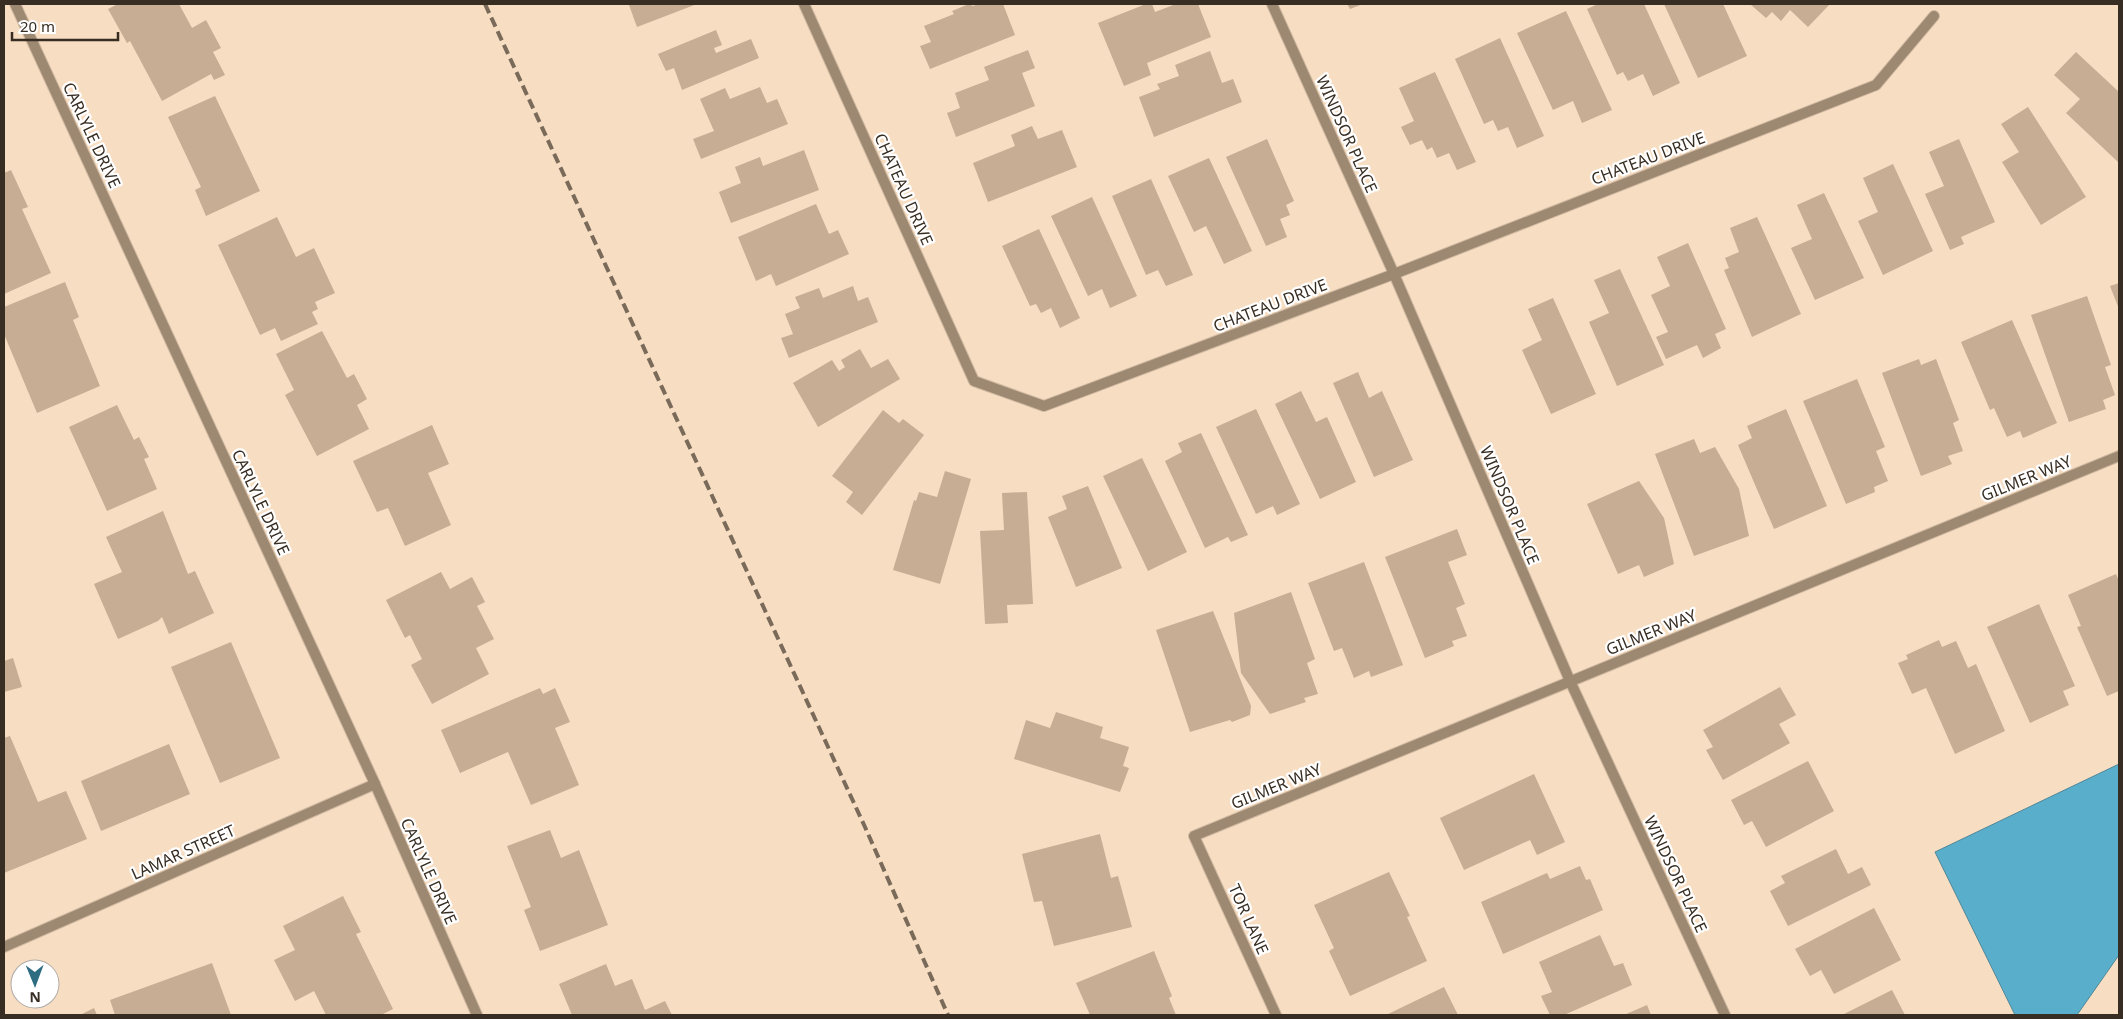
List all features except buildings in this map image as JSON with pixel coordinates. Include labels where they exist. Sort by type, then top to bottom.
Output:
[{"type":"street","name":"CARLYLE DRIVE","points":[[15,4],[375,784],[476,1015]]},
{"type":"street","name":"CHATEAU DRIVE","points":[[804,4],[974,381],[1044,406],[1394,274],[1876,85],[1934,16]]},
{"type":"street","name":"WINDSOR PLACE","points":[[1272,4],[1394,274],[1570,682],[1725,1015]]},
{"type":"street","name":"GILMER WAY","points":[[1194,836],[2119,456]]},
{"type":"street","name":"LAMAR STREET","points":[[4,947],[375,784]]},
{"type":"street","name":"TOR LANE","points":[[1194,836],[1276,1015]]},
{"type":"water","points":[[2119,764],[2119,955],[2077,1015],[2015,1015],[1935,852]]},
{"type":"railway","points":[[485,4],[865,827],[948,1015]]}]
